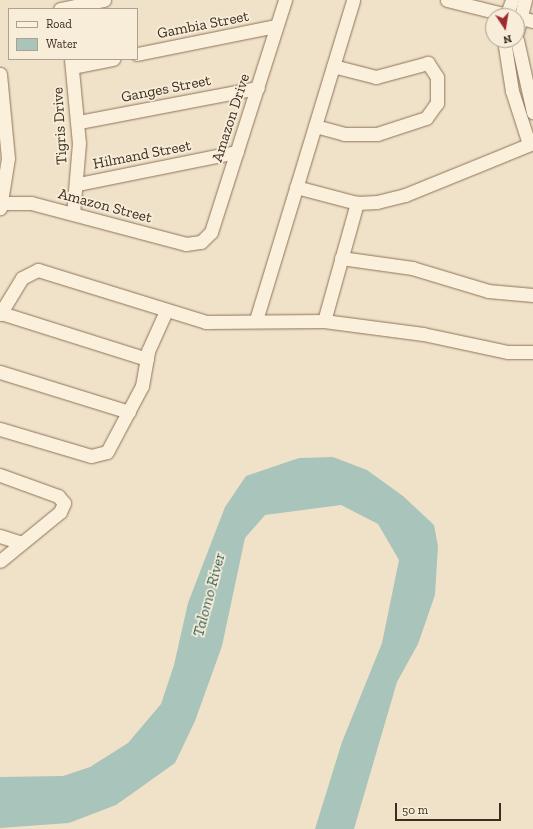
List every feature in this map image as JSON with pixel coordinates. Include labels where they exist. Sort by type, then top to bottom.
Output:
[{"type":"street","points":[[65,8],[104,0]]},
{"type":"street","name":"Amazon Drive","points":[[201,242],[211,232],[285,0]]},
{"type":"street","points":[[256,320],[353,0]]},
{"type":"street","points":[[447,0],[485,9]]},
{"type":"street","points":[[518,8],[525,0]]},
{"type":"street","name":"Gambia Street","points":[[138,54],[276,26]]},
{"type":"street","points":[[296,187],[357,202],[405,195],[531,144],[512,91],[505,48]]},
{"type":"street","points":[[519,48],[533,112]]},
{"type":"street","points":[[71,63],[102,60]]},
{"type":"street","name":"Tigris Drive","points":[[71,63],[79,122],[78,184],[73,214]]},
{"type":"street","points":[[315,126],[344,134],[378,134],[426,118],[438,102],[437,77],[428,63],[376,77],[333,66]]},
{"type":"street","points":[[0,74],[8,158],[0,205]]},
{"type":"street","name":"Ganges Street","points":[[79,122],[258,88]]},
{"type":"street","name":"Hilmand Street","points":[[78,184],[237,152]]},
{"type":"street","name":"Amazon Street","points":[[0,205],[21,202],[186,244],[201,242]]},
{"type":"street","points":[[324,321],[357,202]]},
{"type":"street","points":[[341,258],[412,268],[488,291],[533,295]]},
{"type":"street","points":[[147,359],[0,313],[22,278],[38,270],[129,295],[166,311],[221,323],[256,320],[324,321],[423,334],[508,352],[533,352]]},
{"type":"street","points":[[0,429],[97,456],[111,448],[146,376],[147,359],[166,311]]},
{"type":"street","points":[[0,372],[129,412]]},
{"type":"street","points":[[0,475],[58,496],[64,503],[60,512],[0,561]]},
{"type":"street","points":[[0,536],[21,543]]},
{"type":"water","name":"Talomo River","points":[[333,457],[367,470],[403,496],[434,525],[438,546],[435,595],[418,644],[397,682],[354,829],[315,829],[342,742],[382,643],[399,560],[378,524],[341,505],[265,515],[245,538],[222,646],[195,721],[175,763],[116,805],[69,823],[0,828],[0,777],[63,776],[90,767],[128,743],[161,704],[174,665],[188,603],[225,507],[246,476],[299,458]]}]
